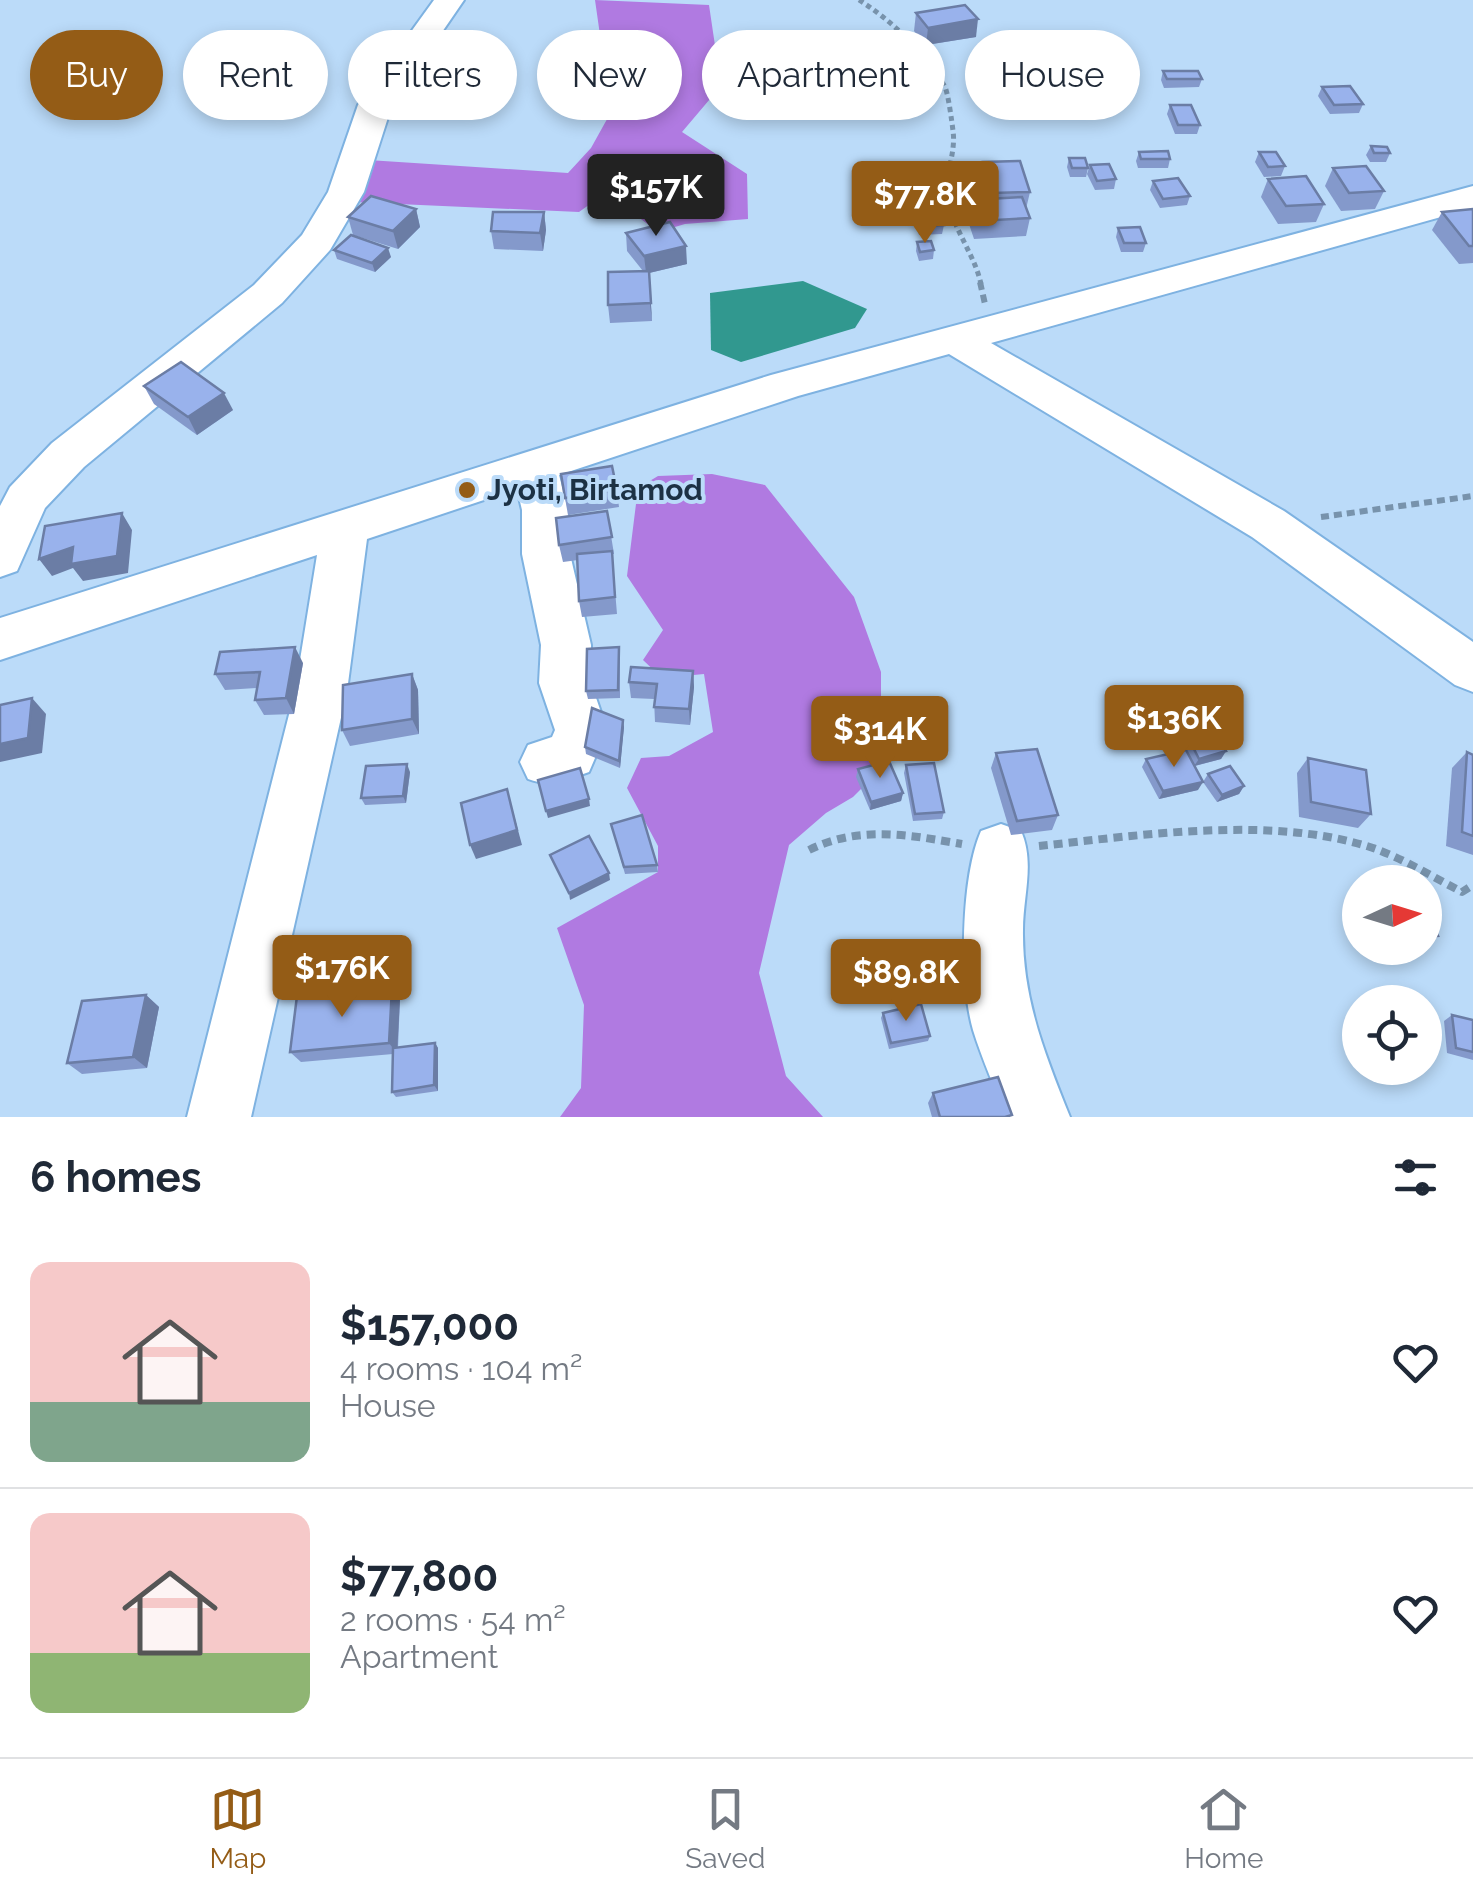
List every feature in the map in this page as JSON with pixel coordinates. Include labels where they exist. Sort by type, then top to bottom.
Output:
[{"type":"street","points":[[0,558],[26,499],[68,455],[268,294],[317,242],[346,192],[376,106],[449,0]]},
{"type":"street","points":[[0,639],[535,470],[752,396],[1473,197]]},
{"type":"street","points":[[970,335],[1268,524],[1473,670]]},
{"type":"street","points":[[535,470],[545,510],[546,554],[566,645],[565,683],[581,730],[570,755],[548,762]]},
{"type":"street","points":[[218,1117],[321,691],[344,528]]},
{"type":"street","points":[[1001,850],[993,932],[1003,1027],[1038,1117]]},
{"type":"path","points":[[859,0],[877,11],[919,52],[947,90],[947,111],[954,133],[947,191],[956,230],[976,262],[985,296],[970,335]]},
{"type":"path","points":[[1268,524],[1473,496]]},
{"type":"path","points":[[809,850],[832,836],[863,831],[1001,850],[1161,833],[1258,832],[1362,844],[1462,892],[1473,885]]},
{"type":"shaded area","points":[[595,0],[709,5],[713,30],[702,30],[702,108],[682,132],[747,174],[748,219],[685,224],[658,232],[629,210],[611,189],[579,212],[353,202],[368,160],[568,173],[591,148],[607,120],[682,120],[682,30],[599,30]]},
{"type":"shaded area","points":[[803,281],[867,309],[855,328],[741,362],[711,350],[710,293]]},
{"type":"shaded area","points":[[712,474],[765,485],[854,597],[881,672],[881,769],[853,797],[826,813],[789,845],[759,973],[786,1076],[823,1117],[560,1117],[581,1088],[584,1005],[557,928],[658,872],[658,846],[627,788],[641,758],[669,756],[713,732],[704,674],[662,678],[643,660],[663,630],[627,576],[638,488],[658,476]]},
{"type":"building","points":[[965,5],[978,19],[928,28],[916,13]]},
{"type":"building","points":[[1163,71],[1198,71],[1202,79],[1167,79]]},
{"type":"building","points":[[1350,86],[1363,104],[1334,105],[1322,87]]},
{"type":"building","points":[[1170,105],[1191,105],[1200,125],[1178,125]]},
{"type":"building","points":[[1371,146],[1387,147],[1390,153],[1374,153]]},
{"type":"building","points":[[1168,151],[1170,159],[1141,159],[1139,152]]},
{"type":"building","points":[[1259,152],[1276,152],[1285,166],[1268,167]]},
{"type":"building","points":[[1069,158],[1085,158],[1088,168],[1072,168]]},
{"type":"building","points":[[1020,161],[1030,192],[992,193],[983,162]]},
{"type":"building","points":[[1109,164],[1116,179],[1097,181],[1090,165]]},
{"type":"building","points":[[1366,166],[1384,191],[1349,193],[1333,168]]},
{"type":"building","points":[[914,167],[925,167],[928,191],[917,191]]},
{"type":"building","points":[[1306,176],[1324,204],[1286,206],[1268,179]]},
{"type":"building","points":[[1178,178],[1190,196],[1163,199],[1153,181]]},
{"type":"building","points":[[371,196],[416,209],[393,231],[348,217]]},
{"type":"building","points":[[1022,197],[1030,218],[978,221],[970,200]]},
{"type":"building","points":[[938,204],[944,225],[920,226],[915,205]]},
{"type":"building","points":[[1473,209],[1473,246],[1469,246],[1442,212]]},
{"type":"building","points":[[493,212],[544,212],[540,233],[491,231]]},
{"type":"building","points":[[670,222],[686,246],[644,256],[626,233]]},
{"type":"building","points":[[1140,227],[1146,243],[1124,243],[1118,228]]},
{"type":"building","points":[[351,235],[388,248],[372,263],[334,250]]},
{"type":"building","points":[[931,241],[934,250],[920,252],[917,242]]},
{"type":"building","points":[[649,271],[651,303],[608,305],[608,272]]},
{"type":"building","points":[[181,362],[224,393],[188,417],[144,386]]},
{"type":"building","points":[[612,466],[617,490],[565,498],[561,474]]},
{"type":"building","points":[[607,511],[612,537],[559,545],[556,518]]},
{"type":"building","points":[[122,513],[117,556],[71,564],[73,547],[39,559],[45,526]]},
{"type":"building","points":[[612,551],[615,597],[579,601],[577,554]]},
{"type":"building","points":[[295,647],[286,698],[255,700],[260,672],[215,674],[220,652]]},
{"type":"building","points":[[619,647],[618,690],[586,691],[587,649]]},
{"type":"building","points":[[631,667],[693,671],[689,709],[654,707],[657,684],[629,682]]},
{"type":"building","points":[[412,674],[412,719],[342,730],[343,685]]},
{"type":"building","points":[[32,698],[28,738],[0,744],[0,705]]},
{"type":"building","points":[[592,708],[623,720],[619,761],[585,747]]},
{"type":"building","points":[[1210,727],[1226,751],[1199,759],[1186,733]]},
{"type":"building","points":[[1037,749],[1058,815],[1017,821],[996,753]]},
{"type":"building","points":[[1186,750],[1203,782],[1163,791],[1146,759]]},
{"type":"building","points":[[1467,752],[1473,755],[1473,836],[1462,832]]},
{"type":"building","points":[[1308,758],[1366,770],[1371,814],[1311,802]]},
{"type":"building","points":[[889,761],[903,793],[871,802],[858,769]]},
{"type":"building","points":[[934,763],[944,812],[915,814],[906,765]]},
{"type":"building","points":[[407,764],[403,796],[361,798],[366,766]]},
{"type":"building","points":[[1230,766],[1244,786],[1222,795],[1208,774]]},
{"type":"building","points":[[580,768],[589,799],[546,811],[538,780]]},
{"type":"building","points":[[507,789],[517,830],[470,845],[461,803]]},
{"type":"building","points":[[642,815],[657,865],[624,867],[611,824]]},
{"type":"building","points":[[589,836],[609,873],[569,893],[550,855]]},
{"type":"building","points":[[392,988],[389,1043],[290,1052],[297,996]]},
{"type":"building","points":[[146,995],[133,1057],[67,1063],[82,1001]]},
{"type":"building","points":[[921,1004],[930,1036],[891,1043],[883,1013]]},
{"type":"building","points":[[1452,1015],[1473,1020],[1473,1052],[1456,1048]]},
{"type":"building","points":[[435,1043],[434,1085],[392,1092],[393,1048]]},
{"type":"building","points":[[998,1077],[1012,1115],[940,1117],[933,1093]]},
{"type":"place","name":"Jyoti, Birtamod","points":[[467,490]]}]
